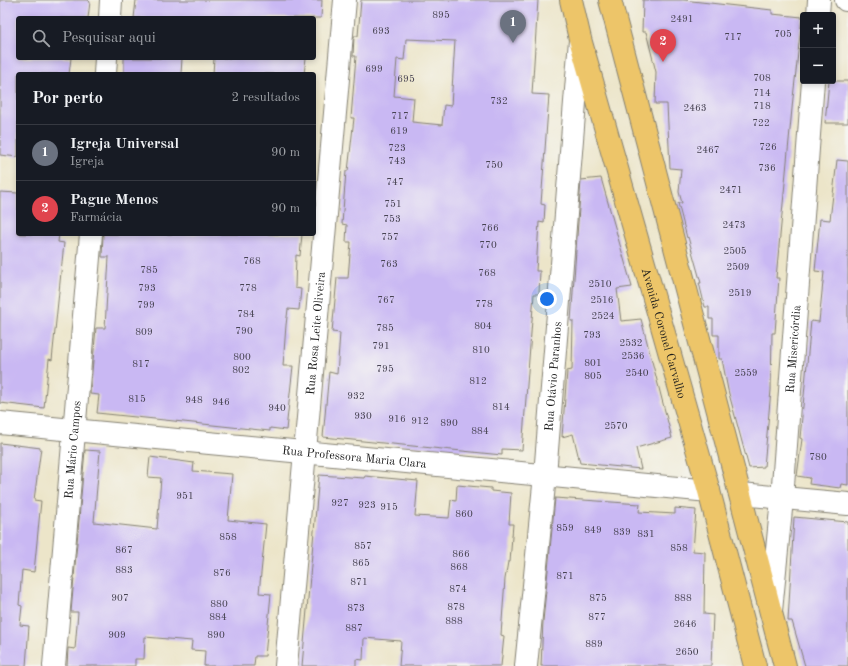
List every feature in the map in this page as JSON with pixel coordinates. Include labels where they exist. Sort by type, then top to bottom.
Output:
[{"type":"main road","name":"Avenida Coronel Carvalho","points":[[571,0],[580,39],[709,491],[755,666]]},
{"type":"main road","points":[[610,0],[741,494],[784,666]]},
{"type":"street","points":[[110,16],[111,0]]},
{"type":"street","name":"Rua Rosa Leite Oliveira","points":[[286,666],[345,0]]},
{"type":"street","points":[[818,12],[819,0]]},
{"type":"street","name":"Rua Otávio Paranhos","points":[[526,666],[545,475],[580,39]]},
{"type":"street","points":[[105,72],[106,60]]},
{"type":"street","name":"Rua Misericórdia","points":[[771,616],[782,499],[813,84]]},
{"type":"street","name":"Rua Mário Campos","points":[[54,666],[91,236]]},
{"type":"street","name":"Rua Professora Maria Clara","points":[[0,423],[709,491]]},
{"type":"street","points":[[741,494],[848,504]]},
{"type":"building","points":[[0,0],[88,0],[90,2],[88,16],[16,16],[16,60],[71,60],[69,72],[16,72],[16,157],[0,155]]},
{"type":"building","points":[[136,0],[322,0],[321,18],[316,18],[316,16],[134,16]]},
{"type":"building","points":[[361,0],[538,0],[532,94],[549,95],[541,204],[545,205],[544,223],[539,222],[536,271],[540,271],[539,294],[534,294],[522,450],[502,449],[502,455],[323,437],[329,372],[337,374],[340,333],[332,332],[337,278],[348,278],[351,242],[346,242],[347,225],[342,224],[346,171],[348,171],[354,118],[351,118],[356,56],[353,56],[354,36],[358,36]],"holes":[[[406,39],[455,41],[451,106],[444,105],[442,125],[412,122],[414,98],[394,96],[397,59],[404,60]]]},
{"type":"building","points":[[643,0],[683,0],[772,10],[772,14],[800,17],[800,35],[776,278],[779,278],[775,333],[772,333],[771,390],[764,467],[749,468],[728,390],[722,359],[719,359],[719,335],[713,335],[713,319],[709,319],[709,307],[705,307],[699,283],[701,283],[678,203],[682,203],[679,192],[681,169],[670,168],[667,104],[655,104],[656,72],[646,32],[642,32]]},
{"type":"building","points":[[124,60],[182,60],[181,72],[124,72]]},
{"type":"building","points":[[214,60],[306,60],[304,72],[213,72]]},
{"type":"building","points":[[836,81],[848,81],[848,123],[825,123],[829,84],[836,84]]},
{"type":"building","points":[[837,160],[848,161],[848,485],[841,484],[840,488],[809,484],[810,478],[797,476],[802,439],[800,438],[811,321],[819,322],[824,272],[815,271],[820,219],[830,220]]},
{"type":"building","points":[[601,178],[632,287],[617,289],[621,321],[641,319],[672,438],[636,448],[641,469],[580,463],[573,434],[562,437],[567,371],[572,370],[573,321],[571,321],[581,180]]},
{"type":"building","points":[[0,192],[16,193],[16,236],[59,236],[58,242],[64,243],[52,360],[49,359],[44,408],[0,403]]},
{"type":"building","points":[[103,236],[302,236],[300,256],[296,255],[295,288],[301,289],[299,310],[288,309],[286,325],[283,366],[293,366],[286,430],[270,428],[270,431],[97,413],[99,395],[90,394],[96,328],[105,328],[109,257],[102,257]]},
{"type":"building","points":[[0,443],[41,448],[34,500],[41,501],[34,572],[22,570],[19,605],[22,606],[20,625],[29,626],[26,666],[0,666]]},
{"type":"building","points":[[85,450],[100,451],[94,522],[157,529],[161,478],[148,477],[150,457],[194,463],[193,471],[232,474],[228,520],[266,524],[259,593],[271,594],[265,656],[255,656],[254,666],[204,666],[205,651],[191,650],[192,641],[145,637],[144,659],[135,659],[135,666],[67,666],[68,648],[75,649],[78,612],[71,612]]},
{"type":"building","points":[[319,475],[364,478],[365,476],[418,481],[415,516],[449,518],[451,500],[456,501],[457,485],[491,488],[491,491],[511,493],[509,524],[513,524],[510,562],[508,562],[505,579],[501,635],[504,636],[501,666],[399,666],[401,641],[364,638],[363,660],[356,659],[356,666],[302,666]]},
{"type":"building","points":[[555,498],[640,504],[639,512],[675,514],[675,508],[696,510],[693,551],[705,552],[704,614],[713,615],[711,666],[541,666],[543,621]]},
{"type":"building","points":[[794,517],[848,522],[848,666],[805,666],[792,621],[788,621]]},
{"type":"place","name":"Igreja Universal","points":[[513,43]]},
{"type":"place","name":"Pague Menos","points":[[663,62]]}]
